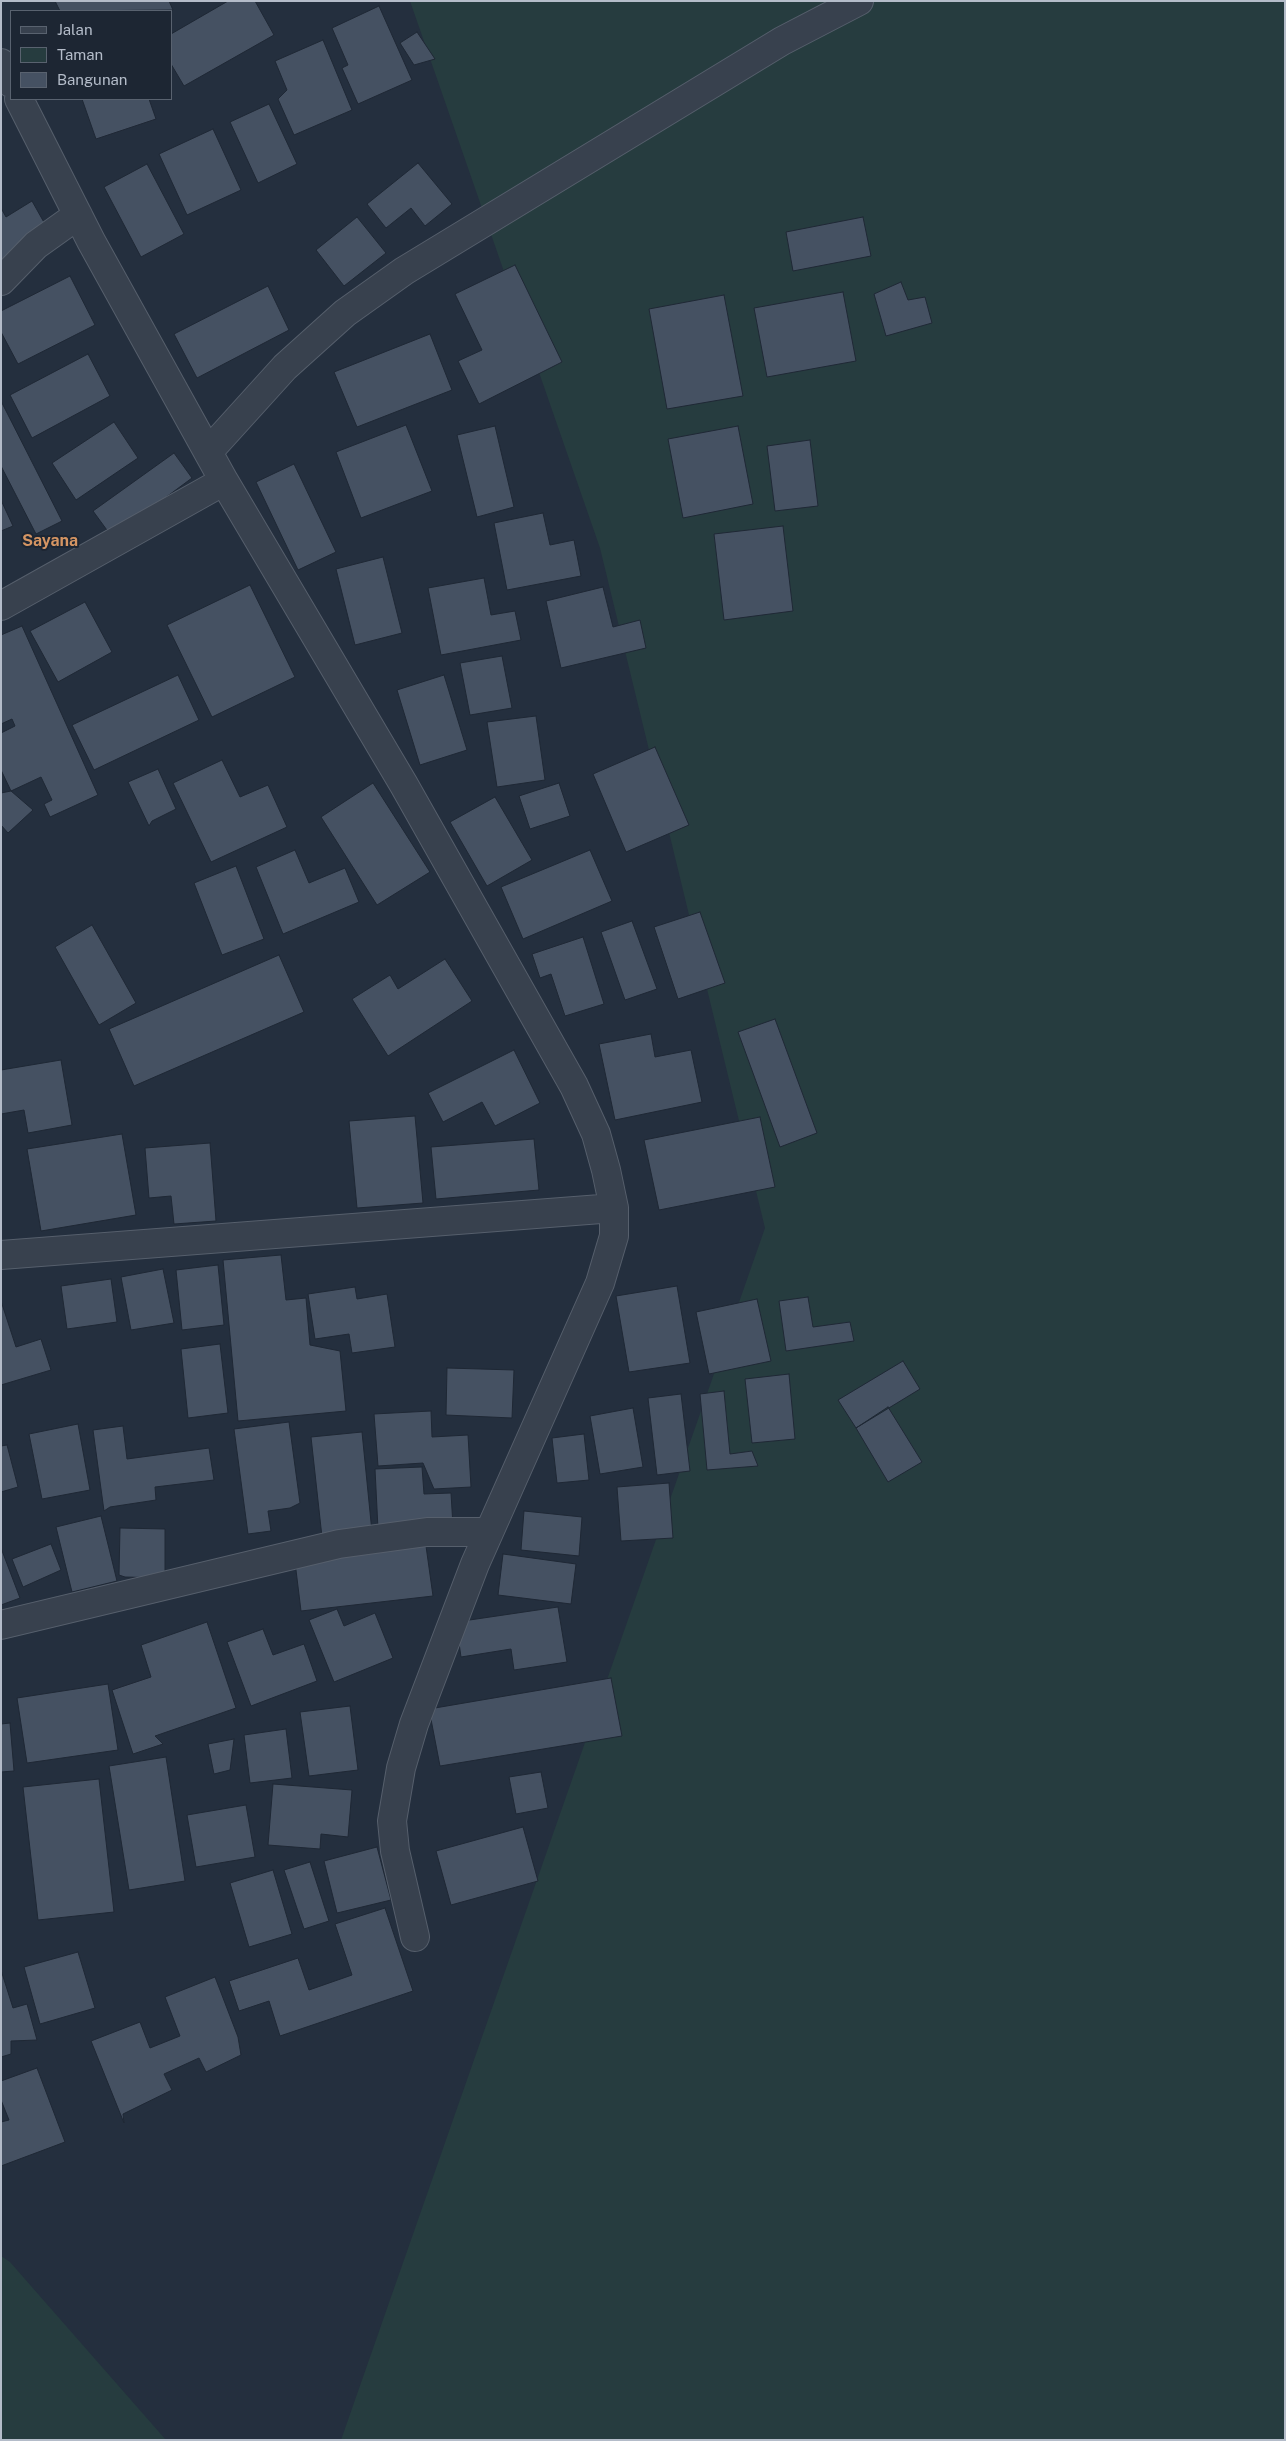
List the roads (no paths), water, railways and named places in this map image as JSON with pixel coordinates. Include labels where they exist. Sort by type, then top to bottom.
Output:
[{"type":"street","points":[[208,452],[285,367],[345,313],[404,271],[782,41],[859,1]]},
{"type":"street","points":[[1,64],[10,81]]},
{"type":"street","points":[[20,100],[78,215],[224,481],[404,785],[574,1086],[596,1134],[614,1208],[614,1236],[600,1284],[475,1564],[414,1724],[401,1768],[392,1821],[395,1851],[415,1937]]},
{"type":"street","points":[[1,281],[36,245],[78,215]]},
{"type":"street","points":[[1,606],[224,481]]},
{"type":"street","points":[[1,1255],[614,1208]]},
{"type":"street","points":[[1,1626],[338,1544],[427,1532],[489,1532]]},
{"type":"district","name":"Sayana","points":[[50,541]]}]
